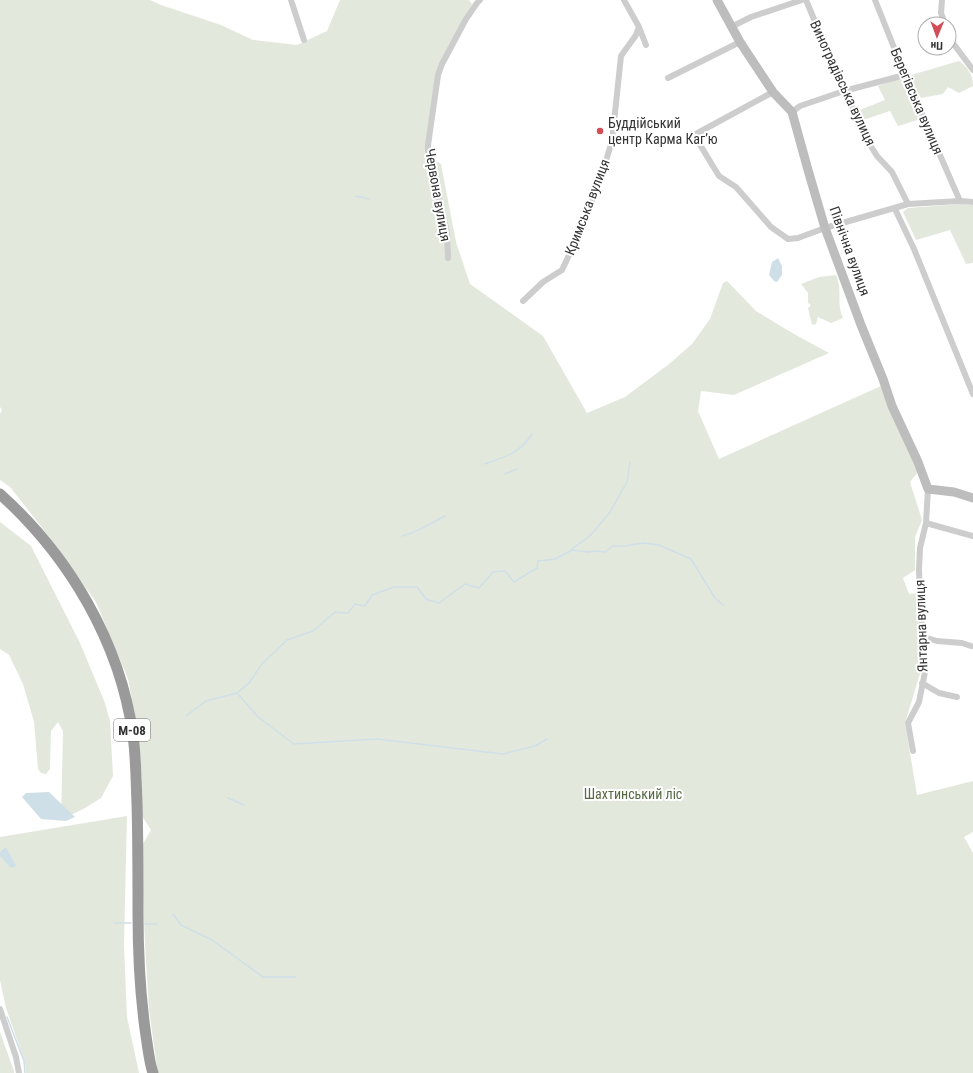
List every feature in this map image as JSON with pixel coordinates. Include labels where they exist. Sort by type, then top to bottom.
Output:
[{"type":"highway","name":"М-08","points":[[0,494],[35,528],[51,548],[87,602],[112,655],[127,700],[133,736],[136,770],[138,931],[142,1004],[147,1043],[153,1073]]},
{"type":"street","points":[[291,0],[304,40]]},
{"type":"street","name":"Червона вулиця","points":[[448,258],[447,233],[428,146],[438,75],[442,64],[466,19],[480,0]]},
{"type":"street","points":[[624,0],[639,27],[646,45]]},
{"type":"street","name":"Північна вулиця","points":[[717,0],[740,42],[773,92],[792,112],[825,228],[892,406],[918,462],[928,489],[926,523]]},
{"type":"street","points":[[732,27],[752,17],[802,0]]},
{"type":"street","name":"Виноградівська вулиця","points":[[806,0],[844,91],[872,148],[877,156],[892,172],[908,204]]},
{"type":"street","name":"Берегівська вулиця","points":[[875,0],[904,75],[960,201]]},
{"type":"street","points":[[942,0],[943,16]]},
{"type":"street","name":"Кримська вулиця","points":[[523,301],[544,282],[562,270],[598,187],[612,141],[621,56],[636,35],[639,27]]},
{"type":"street","points":[[668,78],[740,42]]},
{"type":"street","points":[[957,48],[973,70]]},
{"type":"street","points":[[792,112],[800,106],[844,91],[904,75]]},
{"type":"street","points":[[773,92],[694,135],[719,176],[736,187],[771,227],[788,239],[798,238],[825,228],[908,204],[960,201],[973,202]]},
{"type":"street","points":[[895,208],[914,249],[973,394]]},
{"type":"street","points":[[928,489],[954,492],[973,498]]},
{"type":"street","points":[[926,523],[973,536]]},
{"type":"street","name":"Янтарна вулиця","points":[[913,751],[908,723],[918,702],[925,664],[919,569],[920,548],[926,523]]},
{"type":"street","points":[[924,637],[937,641],[962,643],[971,646]]},
{"type":"street","points":[[922,683],[939,693],[957,697]]},
{"type":"street","points":[[0,1009],[16,1057],[19,1073]]},
{"type":"green space","name":"Шахтинський ліс","points":[[0,0],[150,0],[221,25],[253,40],[297,45],[327,31],[340,0],[469,0],[472,4],[437,69],[425,154],[441,164],[456,242],[470,284],[543,336],[587,413],[625,397],[669,364],[692,344],[710,319],[723,283],[727,281],[756,311],[829,353],[734,395],[701,391],[698,411],[719,459],[881,386],[918,472],[910,482],[922,520],[915,537],[915,570],[903,578],[909,594],[918,593],[923,664],[905,723],[917,795],[973,781],[973,832],[964,837],[973,853],[973,1073],[158,1073],[149,1010],[141,847],[151,830],[142,816],[142,780],[139,737],[128,679],[96,602],[40,525],[10,487],[0,480],[0,414],[2,410],[0,407]]},
{"type":"green space","points":[[959,61],[969,72],[972,78],[973,86],[959,93],[948,87],[943,94],[921,98],[908,76]]},
{"type":"green space","points":[[904,77],[921,119],[898,126],[890,111],[860,121],[857,111],[885,100],[878,86]]},
{"type":"green space","points":[[961,204],[973,205],[973,263],[966,264],[950,230],[916,240],[903,212],[908,208]]},
{"type":"green space","points":[[836,275],[843,318],[831,323],[818,317],[816,324],[812,325],[808,308],[811,305],[808,303],[808,293],[801,284],[819,277]]},
{"type":"green space","points":[[0,522],[31,546],[80,643],[105,703],[110,721],[113,776],[101,798],[61,820],[63,731],[58,722],[51,731],[50,769],[46,774],[41,773],[38,769],[34,722],[23,684],[9,655],[0,649]]},
{"type":"green space","points":[[127,816],[124,945],[127,1017],[139,1073],[26,1073],[25,1063],[6,1008],[0,980],[0,837]]},
{"type":"green space","points":[[0,1032],[14,1071],[14,1073],[0,1073]]},
{"type":"shaded area","points":[[778,258],[782,266],[782,275],[777,282],[774,281],[769,275],[772,262]]},
{"type":"shaded area","points":[[49,792],[75,817],[66,821],[41,819],[22,797],[26,793]]},
{"type":"shaded area","points":[[6,847],[16,866],[11,868],[0,856],[0,852]]},
{"type":"waterway","points":[[356,196],[369,199]]},
{"type":"waterway","points":[[485,464],[512,454],[522,446],[532,434]]},
{"type":"waterway","points":[[572,549],[591,535],[610,512],[627,482],[630,462]]},
{"type":"waterway","points":[[505,474],[517,469]]},
{"type":"waterway","points":[[402,536],[419,530],[445,516]]},
{"type":"waterway","points":[[186,716],[206,701],[237,693],[249,683],[262,664],[287,640],[313,631],[335,612],[348,613],[355,604],[365,606],[372,595],[394,587],[417,587],[426,599],[439,603],[465,584],[479,588],[493,572],[505,571],[514,582],[537,568],[538,561],[555,559],[572,550],[605,552],[613,546],[643,543],[659,545],[691,559],[715,598],[723,605]]},
{"type":"waterway","points":[[237,693],[258,717],[294,744],[377,739],[503,754],[535,746],[547,739]]},
{"type":"waterway","points":[[228,798],[244,805]]},
{"type":"waterway","points":[[173,914],[181,925],[212,940],[263,977],[296,977]]},
{"type":"waterway","points":[[114,923],[131,923]]},
{"type":"waterway","points":[[145,924],[157,924]]},
{"type":"waterway","points":[[7,1017],[24,1061],[25,1073]]},
{"type":"place","name":"Буддійський центр Карма Кагʼю","points":[[600,131]]}]
